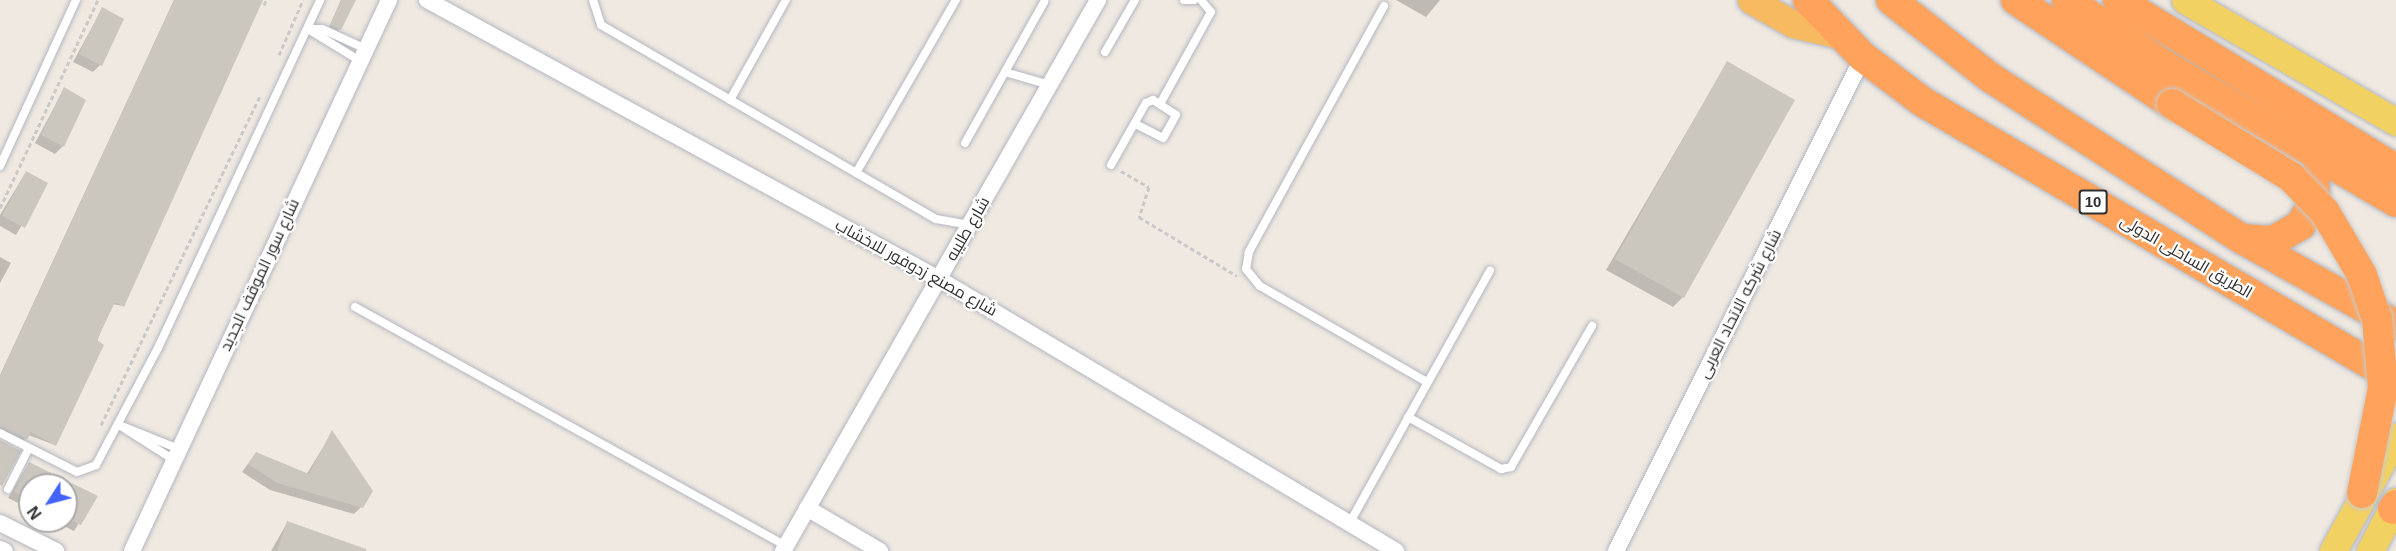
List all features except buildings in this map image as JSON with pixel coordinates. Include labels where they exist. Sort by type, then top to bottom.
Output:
[{"type":"highway","points":[[1751,0],[1793,24],[1840,35]]},
{"type":"highway","name":"الطريق الساحلى الدولى","points":[[1808,0],[1863,57],[1944,115],[2396,380]]},
{"type":"highway","points":[[1890,0],[1991,78],[2242,239],[2396,325]]},
{"type":"highway","points":[[2016,0],[2172,104],[2291,177],[2325,212],[2362,275],[2377,319],[2383,388],[2362,493]]},
{"type":"highway","points":[[2067,0],[2290,142],[2396,202]]},
{"type":"highway","points":[[2118,0],[2396,169]]},
{"type":"highway","points":[[2242,239],[2265,242],[2288,235],[2310,212],[2315,197],[2311,166],[2290,142]]},
{"type":"main road","points":[[2185,0],[2396,122]]},
{"type":"main road","points":[[2333,551],[2362,493],[2396,436]]},
{"type":"main road","points":[[2370,551],[2395,505]]},
{"type":"street","name":"شارع سور الموقف الجديد","points":[[132,551],[388,0]]},
{"type":"street","name":"شارع مصنع زدوفور للاخشاب","points":[[427,0],[939,279],[1396,551]]},
{"type":"street","name":"شارع طليبه","points":[[784,549],[1098,0]]},
{"type":"street","name":"شارع شركه الاتحاد العربى","points":[[1616,551],[1863,57]]},
{"type":"street","points":[[807,508],[880,551]]},
{"type":"street","points":[[0,523],[56,551]]},
{"type":"street","points":[[0,549],[5,551]]},
{"type":"lane","points":[[0,166],[76,0]]},
{"type":"lane","points":[[0,432],[29,448],[84,472],[96,465],[119,424],[320,0]]},
{"type":"lane","points":[[593,0],[601,25],[936,219],[970,225]]},
{"type":"lane","points":[[730,100],[786,0]]},
{"type":"lane","points":[[856,173],[956,0]]},
{"type":"lane","points":[[1105,52],[1135,0]]},
{"type":"lane","points":[[1184,0],[1194,0]]},
{"type":"lane","points":[[1160,104],[1211,12],[1201,0]]},
{"type":"lane","points":[[965,143],[1044,2]]},
{"type":"lane","points":[[1384,6],[1249,252],[1250,279],[1427,382]]},
{"type":"lane","points":[[308,29],[322,28],[363,55]]},
{"type":"lane","points":[[308,29],[363,55]]},
{"type":"lane","points":[[1005,72],[1050,85]]},
{"type":"lane","points":[[1111,165],[1146,103],[1160,104],[1176,115],[1166,136],[1135,124]]},
{"type":"lane","points":[[1349,524],[1490,271]]},
{"type":"lane","points":[[355,307],[784,549]]},
{"type":"lane","points":[[1408,417],[1501,469],[1511,467],[1592,326]]},
{"type":"lane","points":[[119,424],[177,454]]},
{"type":"lane","points":[[8,489],[29,448]]},
{"type":"path","points":[[0,208],[98,0]]},
{"type":"path","points":[[264,5],[266,0]]},
{"type":"path","points":[[276,61],[303,0]]},
{"type":"path","points":[[97,434],[264,88]]},
{"type":"path","points":[[1111,165],[1148,185],[1139,217],[1215,265],[1250,279]]}]
